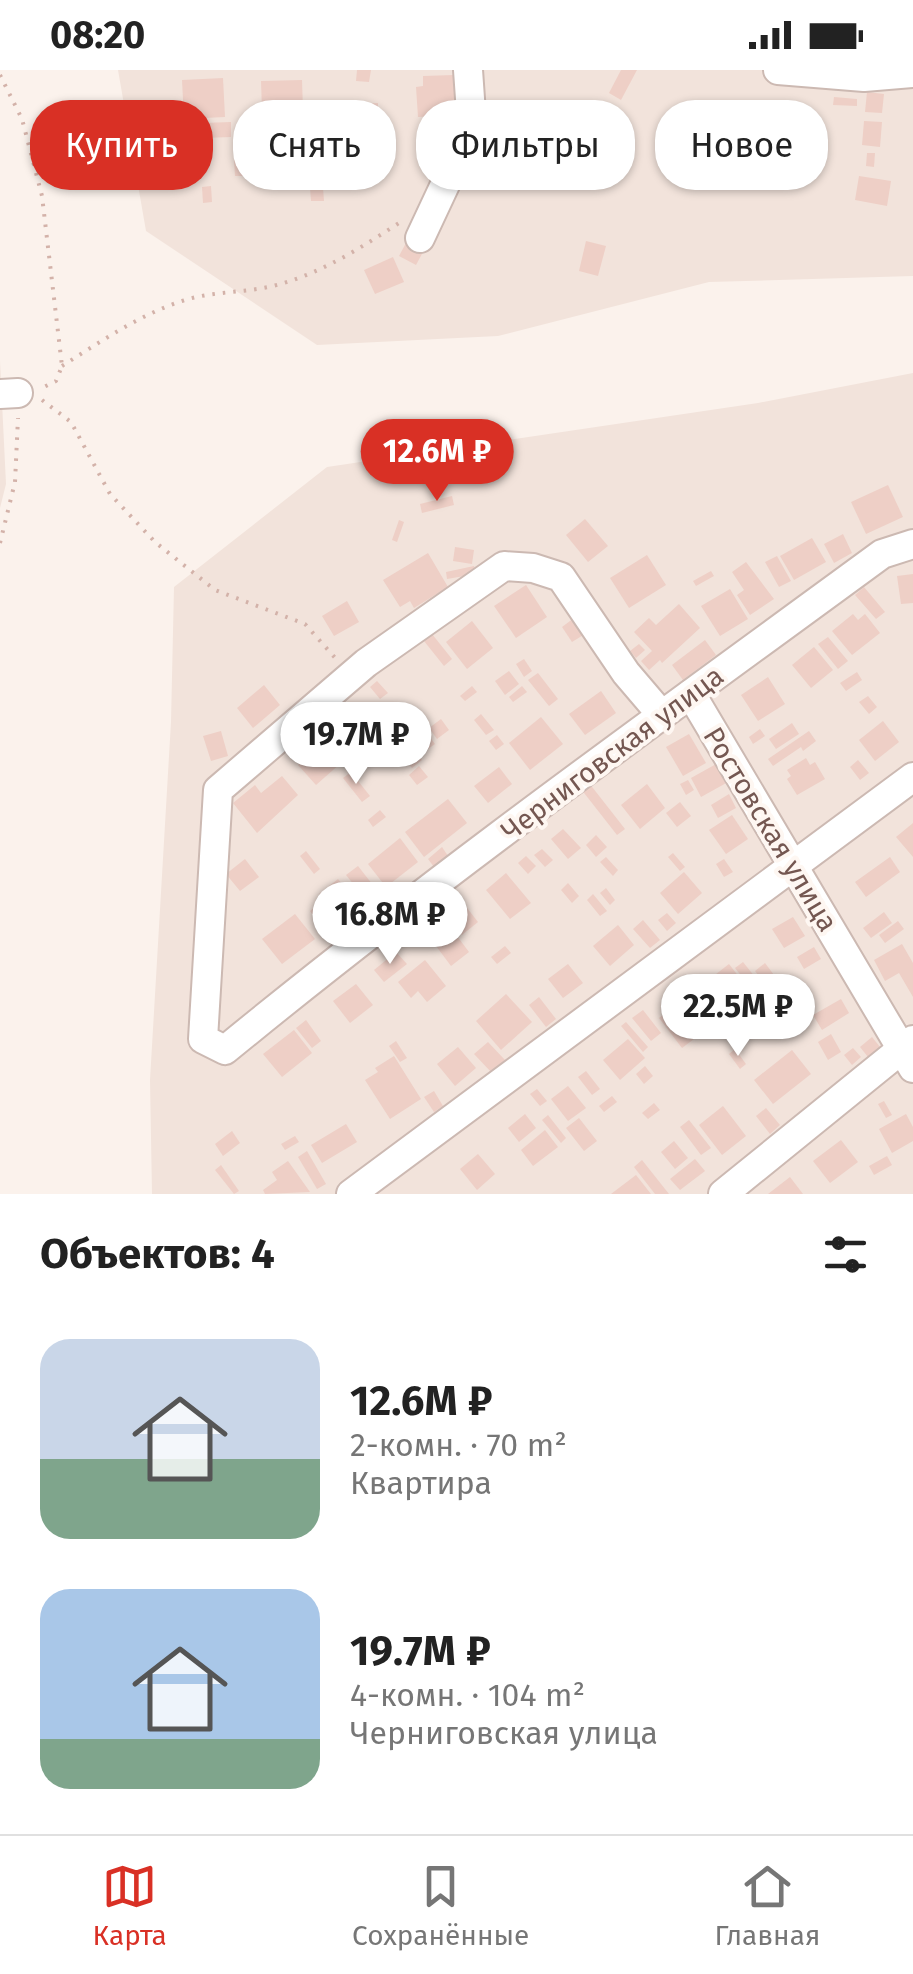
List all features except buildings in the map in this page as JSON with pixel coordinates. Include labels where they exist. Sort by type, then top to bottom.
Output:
[{"type":"street","points":[[420,238],[472,127],[468,70]]},
{"type":"street","points":[[778,70],[864,77],[913,73]]},
{"type":"street","name":"Черниговская улица","points":[[350,676],[218,790],[204,1038],[225,1050],[324,969],[662,714],[882,554],[913,544]]},
{"type":"street","points":[[350,676],[504,566],[533,568],[561,577],[626,673],[662,714]]},
{"type":"street","name":"Ростовская улица","points":[[691,694],[792,866],[909,1052]]},
{"type":"street","points":[[351,1194],[913,777]]},
{"type":"street","points":[[722,1194],[909,1052]]},
{"type":"path","points":[[0,75],[22,119],[42,196],[62,366],[56,381],[38,390],[9,393]]},
{"type":"path","points":[[62,366],[130,323],[182,301],[272,286],[326,267],[406,218],[434,208]]},
{"type":"path","points":[[0,544],[15,482],[9,393]]},
{"type":"path","points":[[9,393],[46,401],[71,422],[110,494],[156,542],[215,590],[305,624],[350,676]]},
{"type":"shaded area","points":[[118,70],[913,70],[913,276],[709,282],[498,336],[317,345],[146,231],[139,190],[213,190],[213,100],[123,100]]},
{"type":"shaded area","points":[[0,361],[6,484],[0,508]]},
{"type":"shaded area","points":[[913,373],[913,1194],[152,1194],[150,1080],[171,722],[174,587],[327,467],[758,403]]}]
